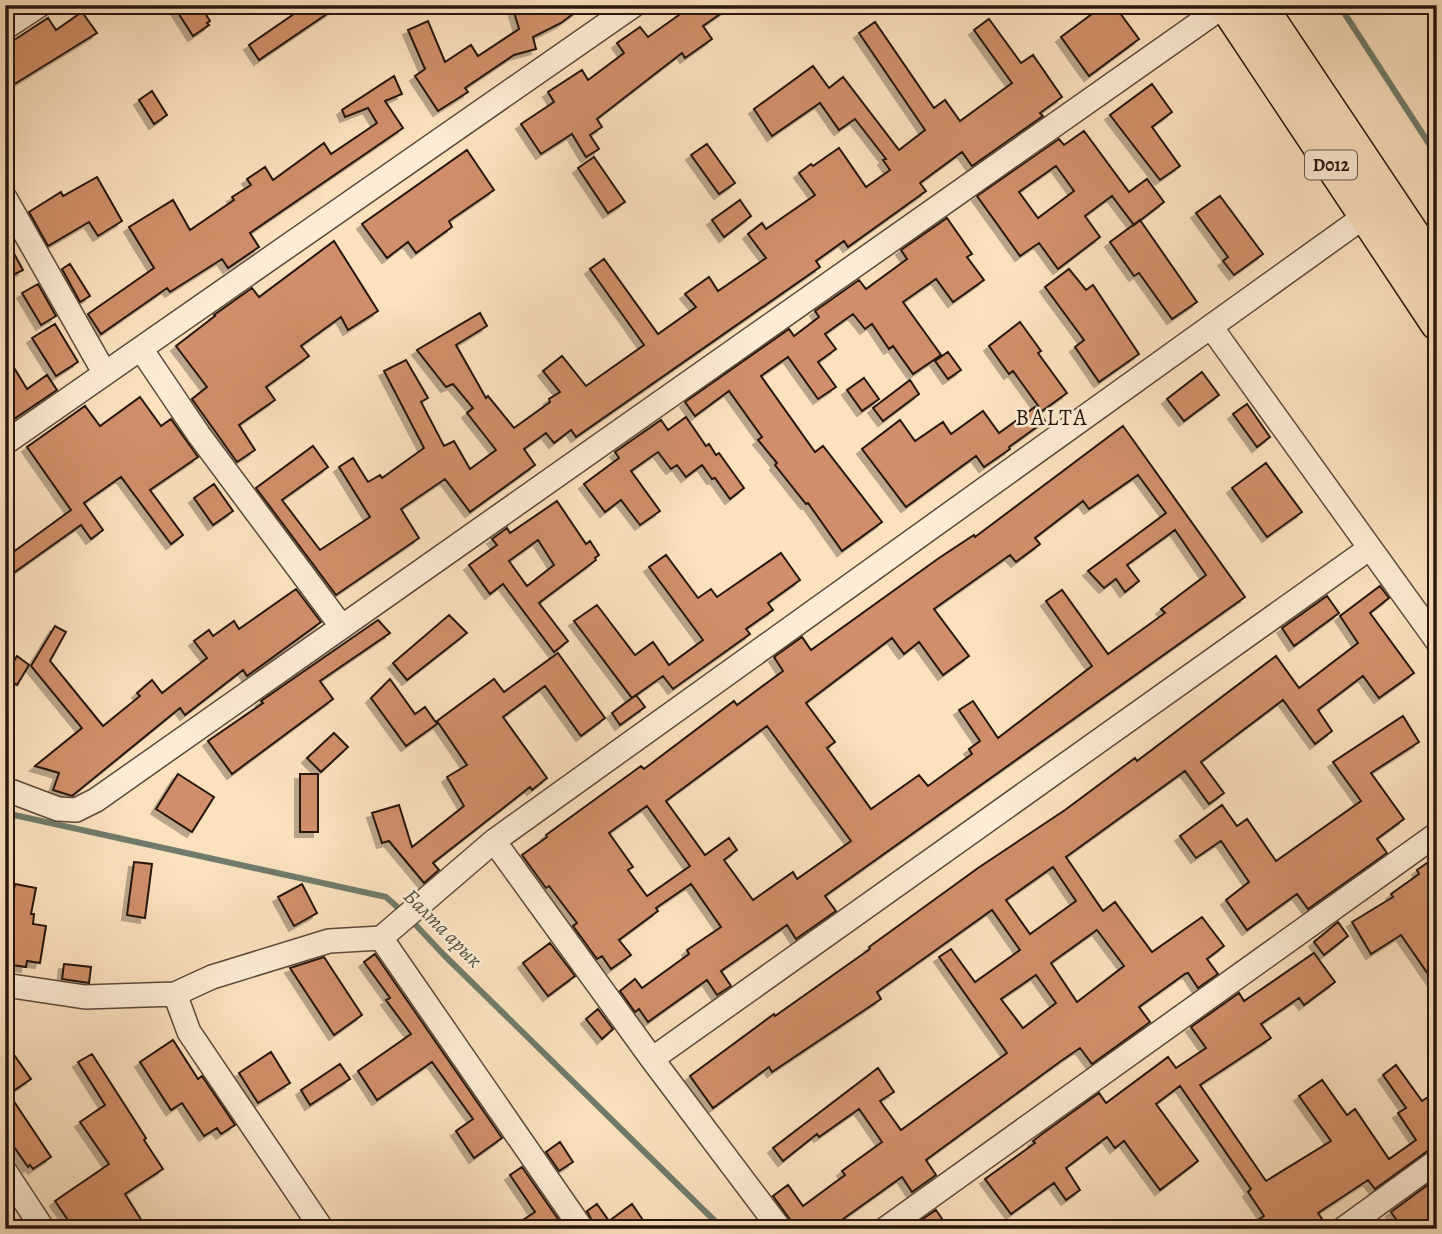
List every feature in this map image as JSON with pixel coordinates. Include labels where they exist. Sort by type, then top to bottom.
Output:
[{"type":"highway","name":"D012","points":[[1225,5],[1437,324]]},
{"type":"highway","name":"D012","points":[[1260,5],[1437,270]]},
{"type":"street","points":[[5,28],[40,5]]},
{"type":"street","points":[[5,443],[634,5]]},
{"type":"street","points":[[5,789],[58,809],[76,810],[96,800],[1225,5]]},
{"type":"street","points":[[5,198],[104,372]]},
{"type":"street","points":[[5,985],[85,997],[175,994],[212,977],[329,941],[382,937],[494,841],[1365,216]]},
{"type":"street","points":[[1211,327],[1437,641]]},
{"type":"street","points":[[141,349],[200,435],[341,627]]},
{"type":"street","points":[[652,1059],[1370,548]]},
{"type":"street","points":[[885,1229],[1437,834]]},
{"type":"street","points":[[494,841],[779,1229]]},
{"type":"street","points":[[382,937],[582,1229]]},
{"type":"street","points":[[175,994],[189,1032],[322,1229]]},
{"type":"street","points":[[1343,1229],[1437,1161]]},
{"type":"street","points":[[5,1171],[43,1229]]},
{"type":"building","points":[[173,5],[200,5],[210,21],[207,23],[209,25],[193,36]]},
{"type":"building","points":[[307,5],[340,5],[259,60],[249,45]]},
{"type":"building","points":[[512,5],[585,5],[561,23],[533,37],[536,49],[514,55],[465,88],[468,92],[438,111],[415,76],[425,69],[408,30],[428,21],[445,62],[471,45],[478,56],[519,29]]},
{"type":"building","points":[[693,5],[733,5],[703,26],[712,39],[685,58],[682,53],[597,119],[602,127],[590,135],[599,149],[586,157],[572,134],[541,154],[521,124],[554,102],[548,92],[582,70],[588,80],[624,53],[617,43],[640,27],[648,37]]},
{"type":"building","points":[[1104,5],[1114,5],[1139,39],[1089,76],[1061,37]]},
{"type":"building","points":[[82,12],[97,33],[13,85],[5,74],[5,46],[48,18],[56,30]]},
{"type":"building","points":[[989,19],[1021,63],[1033,55],[1062,97],[1040,113],[1043,116],[972,166],[962,152],[920,183],[926,191],[848,247],[844,241],[816,261],[820,267],[576,437],[571,430],[554,443],[546,433],[524,449],[535,465],[470,512],[445,479],[401,509],[419,538],[336,595],[256,488],[313,446],[328,467],[282,500],[320,550],[370,517],[339,467],[353,458],[368,482],[380,475],[382,478],[424,448],[384,371],[406,360],[428,398],[421,402],[444,446],[454,441],[470,469],[496,450],[467,413],[473,408],[453,384],[446,387],[417,350],[480,313],[487,326],[456,345],[486,398],[488,396],[514,428],[560,392],[543,371],[562,356],[586,386],[644,345],[590,269],[604,259],[658,334],[696,307],[685,294],[709,277],[718,291],[766,258],[748,234],[762,223],[766,229],[815,195],[799,173],[811,164],[813,166],[839,148],[866,187],[890,170],[883,160],[886,159],[855,119],[839,130],[820,103],[772,136],[754,109],[813,66],[829,88],[843,77],[899,150],[925,130],[859,33],[875,22],[934,108],[945,100],[960,121],[1012,83],[974,30]]},
{"type":"building","points":[[394,76],[402,94],[385,101],[403,128],[250,233],[259,247],[228,268],[222,259],[170,292],[167,288],[101,334],[88,314],[154,268],[129,227],[173,200],[190,230],[234,200],[232,197],[251,185],[247,179],[265,167],[273,180],[324,143],[331,154],[377,123],[368,108],[345,117],[342,110]]},
{"type":"building","points":[[1152,84],[1172,112],[1152,127],[1180,166],[1160,180],[1110,115]]},
{"type":"building","points":[[152,91],[167,115],[154,124],[139,100]]},
{"type":"building","points":[[1084,131],[1129,192],[1147,179],[1164,202],[1134,225],[1112,196],[1085,216],[1100,237],[1058,269],[1039,243],[1020,256],[977,196],[1059,139],[1064,145]],"holes":[[[1056,166],[1074,191],[1038,218],[1019,192]]]},
{"type":"building","points":[[707,144],[735,183],[719,194],[691,155]]},
{"type":"building","points":[[467,150],[494,190],[449,221],[452,227],[416,253],[408,242],[387,258],[362,224]]},
{"type":"building","points":[[594,157],[625,202],[608,213],[578,168]]},
{"type":"building","points":[[97,177],[122,221],[98,236],[89,222],[48,246],[29,212],[61,192],[63,196]]},
{"type":"building","points":[[1220,196],[1263,254],[1234,275],[1223,261],[1228,257],[1196,213]]},
{"type":"building","points":[[740,200],[751,216],[724,237],[712,220]]},
{"type":"building","points":[[947,218],[972,254],[967,257],[984,280],[953,302],[936,279],[903,302],[941,355],[913,374],[893,346],[889,349],[872,324],[865,329],[853,314],[825,334],[836,349],[818,362],[836,387],[818,399],[788,357],[761,376],[815,452],[823,446],[882,522],[842,551],[808,503],[806,504],[775,465],[777,463],[758,440],[762,437],[729,391],[695,416],[685,402],[789,329],[794,336],[819,317],[815,311],[859,280],[866,289],[907,259],[901,250]]},
{"type":"building","points":[[1140,220],[1197,302],[1172,319],[1139,273],[1134,276],[1110,242]]},
{"type":"building","points":[[5,237],[23,270],[5,279]]},
{"type":"building","points":[[334,241],[378,311],[348,330],[341,317],[301,346],[309,356],[266,387],[275,400],[239,425],[255,450],[237,462],[192,399],[207,387],[176,346],[252,288],[259,297]]},
{"type":"building","points":[[70,264],[90,296],[80,302],[62,269]]},
{"type":"building","points":[[1069,269],[1086,290],[1093,285],[1139,354],[1099,382],[1075,347],[1084,340],[1045,287]]},
{"type":"building","points":[[38,284],[56,316],[41,325],[22,293]]},
{"type":"building","points":[[1020,322],[1041,351],[1038,353],[1067,393],[1042,411],[1013,371],[1009,374],[989,346]]},
{"type":"building","points":[[55,324],[78,362],[56,376],[32,338]]},
{"type":"building","points":[[948,352],[961,370],[948,379],[935,361]]},
{"type":"building","points":[[5,353],[27,389],[47,375],[57,390],[5,425]]},
{"type":"building","points":[[1202,372],[1219,395],[1184,421],[1167,399]]},
{"type":"building","points":[[864,378],[879,399],[862,411],[847,390]]},
{"type":"building","points":[[910,380],[919,394],[883,421],[873,408]]},
{"type":"building","points":[[140,397],[161,426],[171,419],[198,457],[150,490],[183,535],[171,544],[121,477],[84,503],[103,530],[91,539],[81,525],[5,579],[5,558],[71,510],[27,447],[85,406],[100,426]]},
{"type":"building","points":[[1247,404],[1270,437],[1257,447],[1233,414]]},
{"type":"building","points":[[1035,407],[1045,421],[1009,447],[1010,449],[984,467],[976,456],[906,507],[862,449],[900,420],[915,441],[943,422],[951,434],[983,411],[999,433]]},
{"type":"building","points":[[686,417],[706,446],[709,444],[716,455],[719,453],[744,488],[730,499],[702,465],[686,477],[677,465],[671,469],[658,452],[631,471],[660,511],[640,525],[621,500],[605,512],[584,484],[619,458],[615,452],[661,420],[668,430]]},
{"type":"building","points":[[1123,426],[1245,597],[825,896],[836,911],[796,939],[787,925],[721,971],[731,986],[717,995],[707,980],[648,1022],[639,1009],[635,1012],[620,991],[635,979],[642,988],[689,954],[687,950],[721,927],[691,884],[656,908],[658,911],[619,940],[631,955],[611,969],[602,956],[597,959],[573,926],[577,923],[522,855],[641,766],[644,769],[734,701],[737,705],[783,671],[774,657],[802,637],[811,650],[939,558],[974,535],[975,537]],"holes":[[[1138,475],[1166,513],[1088,571],[1104,588],[1116,579],[1125,592],[1139,581],[1127,565],[1175,530],[1206,575],[1161,609],[1165,613],[1108,654],[1062,590],[1046,601],[1092,666],[998,738],[973,701],[959,710],[980,741],[969,749],[972,754],[928,786],[919,775],[871,809],[827,748],[835,742],[806,703],[892,638],[904,654],[919,642],[943,675],[969,656],[934,609],[1010,555],[1016,562],[1040,544],[1035,538],[1083,501],[1089,509]],[[767,726],[851,841],[797,879],[793,872],[753,900],[724,860],[737,850],[729,838],[705,855],[666,801]],[[647,806],[690,866],[647,896],[628,870],[633,867],[609,833]]]},
{"type":"building","points":[[1266,463],[1302,512],[1267,537],[1232,488]]},
{"type":"building","points":[[214,484],[233,511],[213,525],[194,498]]},
{"type":"building","points":[[557,501],[586,544],[590,541],[599,555],[539,603],[568,641],[554,652],[503,584],[490,594],[469,565],[497,545],[492,539],[507,528],[510,533]],"holes":[[[538,540],[554,565],[527,586],[509,561]]]},
{"type":"building","points":[[781,553],[800,580],[768,603],[773,610],[746,629],[750,634],[673,689],[663,676],[632,698],[574,621],[597,605],[635,655],[653,642],[669,665],[703,640],[649,567],[666,555],[698,598],[711,589],[717,597]]},
{"type":"building","points":[[1380,586],[1389,598],[1370,613],[1414,673],[1379,698],[1363,676],[1318,710],[1332,731],[1315,744],[1283,700],[1201,762],[1224,793],[1209,804],[1185,771],[1066,857],[1103,911],[1115,902],[1152,952],[1202,917],[1224,946],[1207,959],[1218,974],[1198,988],[1188,973],[1185,974],[1139,1007],[1150,1022],[1092,1064],[1080,1048],[1061,1061],[926,1160],[936,1175],[912,1192],[902,1177],[829,1229],[794,1229],[773,1196],[788,1185],[803,1206],[845,1175],[842,1171],[882,1142],[859,1109],[819,1137],[817,1134],[783,1161],[773,1148],[878,1068],[894,1092],[880,1101],[901,1130],[1007,1053],[939,957],[951,949],[975,982],[1020,950],[992,910],[877,992],[881,999],[772,1072],[769,1067],[713,1108],[690,1076],[774,1014],[775,1016],[870,949],[869,947],[978,868],[1065,810],[1135,758],[1137,761],[1276,656],[1299,688],[1358,643],[1340,616]],"holes":[[[1053,867],[1076,901],[1030,934],[1006,900]],[[1097,930],[1124,966],[1077,1002],[1051,963]],[[1036,975],[1056,1003],[1023,1028],[1001,999]]]},
{"type":"building","points":[[296,589],[321,622],[247,676],[243,670],[185,715],[180,708],[72,796],[53,790],[59,773],[35,766],[82,728],[31,666],[55,626],[66,632],[50,661],[103,726],[140,696],[137,693],[152,680],[162,693],[207,658],[194,641],[209,630],[213,636],[234,621],[239,629]]},
{"type":"building","points":[[1327,596],[1339,613],[1294,646],[1282,628]]},
{"type":"building","points":[[449,615],[467,633],[407,680],[393,663]]},
{"type":"building","points":[[378,620],[390,633],[320,681],[333,699],[232,774],[208,741]]},
{"type":"building","points":[[558,653],[605,718],[581,736],[545,686],[503,717],[547,778],[532,790],[530,787],[433,863],[439,870],[424,883],[389,841],[382,843],[372,813],[399,805],[412,847],[464,806],[447,777],[467,765],[437,721],[494,679],[504,692]]},
{"type":"building","points":[[5,655],[14,661],[17,656],[29,665],[17,685],[5,677]]},
{"type":"building","points":[[390,679],[415,714],[425,707],[437,724],[406,746],[371,698]]},
{"type":"building","points":[[636,695],[645,707],[620,725],[612,713]]},
{"type":"building","points":[[1403,716],[1419,742],[1371,773],[1404,819],[1377,839],[1387,853],[1308,909],[1297,894],[1247,930],[1226,900],[1249,882],[1221,841],[1196,858],[1180,836],[1222,805],[1237,826],[1247,819],[1276,861],[1361,801],[1333,762]]},
{"type":"building","points":[[334,733],[348,747],[321,772],[307,758]]},
{"type":"building","points":[[178,774],[214,797],[192,832],[156,809]]},
{"type":"building","points":[[300,774],[318,774],[318,832],[300,832]]},
{"type":"building","points":[[1437,856],[1437,987],[1401,935],[1371,954],[1352,922],[1393,897],[1391,894],[1419,874],[1417,870]]},
{"type":"building","points":[[134,862],[152,864],[145,918],[127,915]]},
{"type":"building","points":[[15,884],[36,888],[31,914],[34,914],[33,924],[46,926],[40,963],[27,961],[26,967],[5,964],[5,909],[10,910]]},
{"type":"building","points":[[302,884],[317,913],[294,926],[278,897]]},
{"type":"building","points":[[1338,922],[1348,936],[1324,955],[1314,942]]},
{"type":"building","points":[[550,943],[575,976],[548,996],[523,963]]},
{"type":"building","points":[[1314,953],[1335,982],[1304,1005],[1299,998],[1261,1024],[1271,1038],[1200,1085],[1266,1181],[1331,1141],[1299,1096],[1322,1080],[1347,1115],[1355,1109],[1389,1159],[1416,1140],[1398,1113],[1406,1108],[1383,1075],[1396,1065],[1422,1101],[1437,1091],[1437,1147],[1375,1189],[1368,1180],[1318,1213],[1329,1229],[1244,1229],[1264,1216],[1248,1192],[1251,1189],[1180,1086],[1156,1104],[1198,1161],[1160,1190],[1124,1141],[1115,1148],[1107,1137],[1066,1168],[1080,1190],[1066,1200],[1054,1183],[1011,1214],[985,1179],[1099,1093],[1106,1103],[1168,1057],[1176,1068],[1206,1048],[1191,1027],[1239,993],[1244,1001]]},
{"type":"building","points":[[375,954],[502,1138],[474,1158],[456,1131],[473,1119],[432,1062],[377,1100],[358,1071],[411,1034],[386,1000],[390,998],[364,962]]},
{"type":"building","points":[[324,957],[362,1015],[334,1035],[290,968]]},
{"type":"building","points":[[64,964],[91,967],[89,983],[62,979]]},
{"type":"building","points":[[598,1009],[613,1029],[602,1039],[586,1019]]},
{"type":"building","points":[[173,1040],[198,1079],[202,1076],[235,1125],[221,1134],[217,1128],[204,1136],[182,1103],[171,1110],[140,1062]]},
{"type":"building","points":[[5,1042],[31,1079],[9,1094],[51,1157],[33,1169],[30,1165],[28,1167],[5,1134]]},
{"type":"building","points":[[271,1052],[290,1083],[258,1103],[239,1073]]},
{"type":"building","points":[[92,1054],[163,1169],[125,1194],[147,1229],[74,1229],[55,1201],[109,1164],[80,1122],[105,1105],[78,1062]]},
{"type":"building","points":[[340,1064],[350,1079],[310,1105],[301,1090]]},
{"type":"building","points":[[560,1142],[573,1162],[559,1171],[546,1152]]},
{"type":"building","points":[[522,1167],[565,1229],[509,1229],[535,1212],[510,1175]]},
{"type":"building","points":[[1437,1178],[1437,1229],[1403,1229],[1391,1212]]},
{"type":"building","points":[[597,1204],[609,1221],[632,1204],[649,1229],[596,1229],[587,1211]]},
{"type":"building","points":[[936,1210],[949,1229],[923,1229],[918,1222]]},
{"type":"waterway","points":[[1339,5],[1437,156]]},
{"type":"waterway","name":"Балта арык","points":[[5,813],[386,897],[403,912]]},
{"type":"waterway","name":"Балта арык","points":[[411,920],[723,1229]]},
{"type":"district","name":"BALTA","points":[[1052,417]]}]
